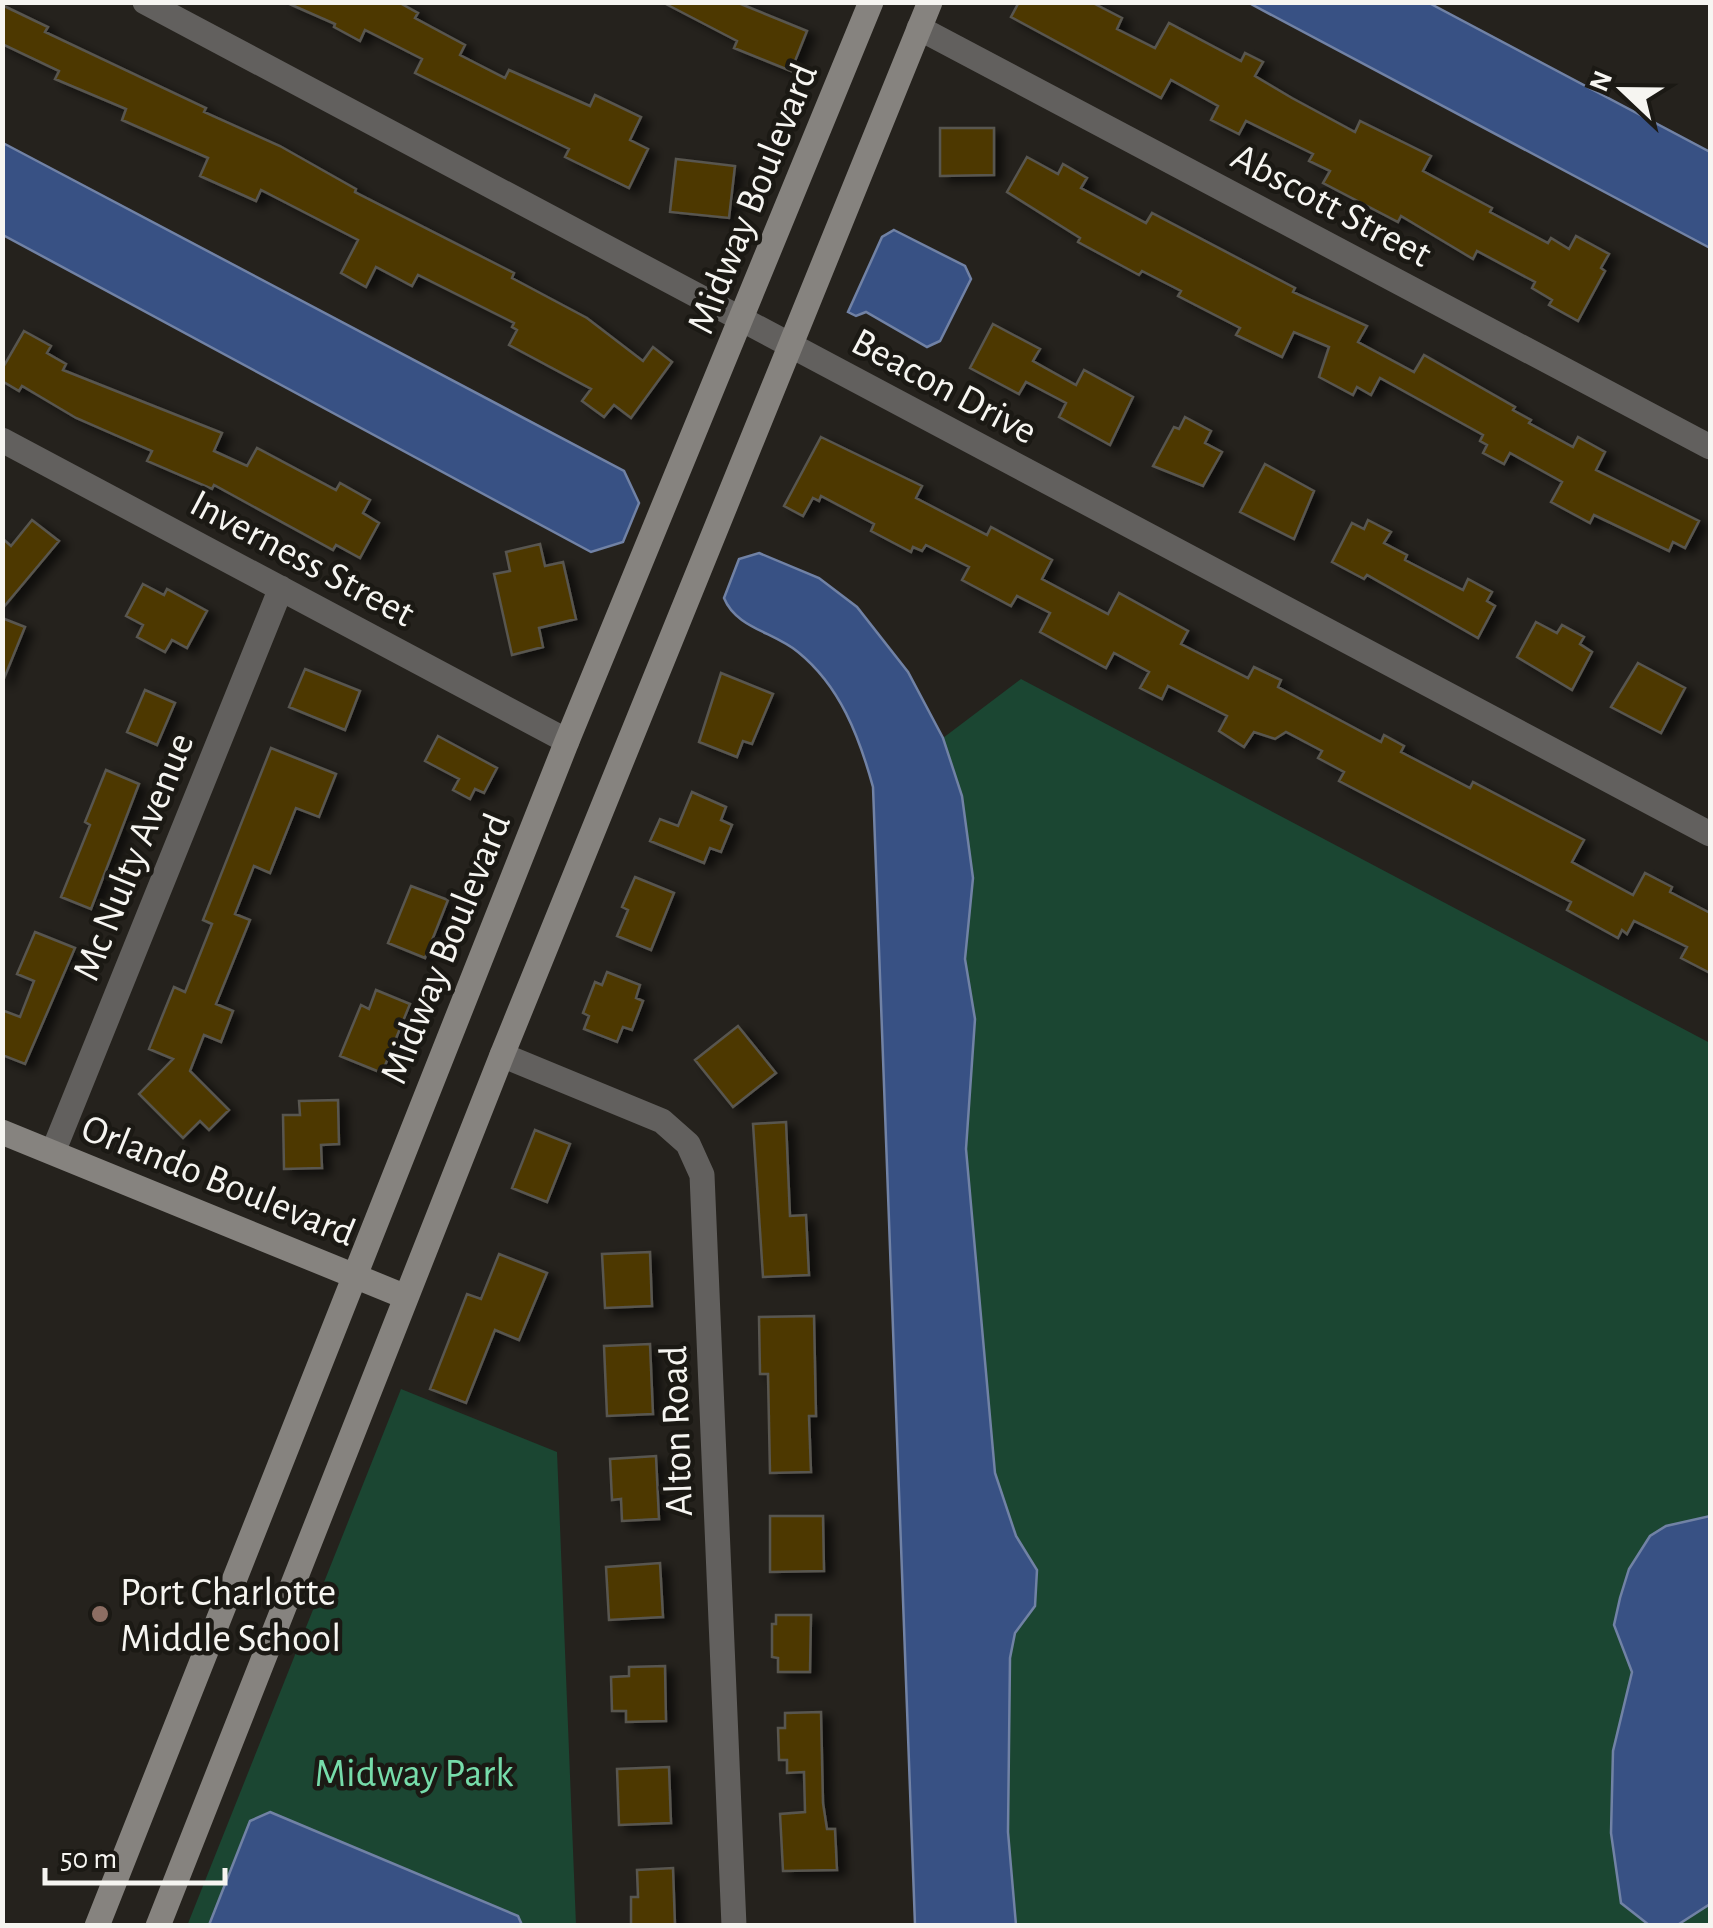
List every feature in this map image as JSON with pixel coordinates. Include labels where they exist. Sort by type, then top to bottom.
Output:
[{"type":"street","name":"Beacon Drive","points":[[145,2],[1710,834]]},
{"type":"street","name":"Midway Boulevard","points":[[97,1926],[567,742],[872,2]]},
{"type":"street","points":[[158,1926],[502,1055],[930,2]]},
{"type":"street","name":"Abscott Street","points":[[919,28],[1710,447]]},
{"type":"street","name":"Inverness Street","points":[[2,440],[567,742]]},
{"type":"street","name":"Mc Nulty Avenue","points":[[53,1152],[282,588]]},
{"type":"street","name":"Alton Road","points":[[502,1055],[662,1121],[688,1144],[702,1175],[734,1926]]},
{"type":"street","name":"Orlando Boulevard","points":[[2,1132],[406,1297]]},
{"type":"green space","points":[[1021,679],[1710,1043],[1710,1925],[1016,1925],[1008,1832],[1010,1658],[1015,1633],[1035,1606],[1037,1570],[1016,1536],[995,1473],[966,1149],[975,1019],[965,959],[973,878],[943,738]]},
{"type":"green space","name":"Midway Park","points":[[401,1389],[557,1452],[576,1925],[187,1926]]},
{"type":"water","points":[[1249,3],[1429,3],[1710,152],[1710,248]]},
{"type":"water","points":[[3,143],[624,471],[639,503],[623,542],[591,552],[3,235]]},
{"type":"water","points":[[894,230],[965,266],[971,279],[940,341],[927,347],[866,312],[856,316],[848,312],[882,237]]},
{"type":"water","points":[[759,553],[819,578],[857,607],[908,672],[943,738],[962,796],[973,878],[965,959],[975,1019],[966,1149],[995,1473],[1016,1536],[1037,1570],[1035,1606],[1015,1633],[1010,1658],[1008,1832],[1016,1925],[915,1925],[873,787],[846,713],[825,680],[798,652],[737,616],[724,598],[739,559]]},
{"type":"water","points":[[1710,1516],[1710,1904],[1679,1924],[1649,1925],[1621,1903],[1611,1833],[1613,1751],[1632,1672],[1614,1625],[1629,1569],[1650,1536],[1666,1526]]},
{"type":"water","points":[[270,1812],[518,1916],[522,1925],[209,1925],[250,1821]]},
{"type":"building","points":[[285,2],[398,2],[418,13],[415,18],[465,45],[460,55],[505,78],[509,70],[590,106],[595,95],[641,117],[630,140],[648,149],[629,188],[565,157],[569,149],[415,73],[422,59],[365,30],[360,41],[334,27],[335,24]]},
{"type":"building","points":[[662,2],[736,2],[807,31],[791,71],[734,48],[737,41]]},
{"type":"building","points":[[1019,2],[1091,2],[1122,18],[1117,29],[1155,48],[1169,23],[1241,61],[1245,53],[1263,62],[1255,76],[1292,98],[1355,132],[1360,121],[1431,156],[1423,171],[1492,208],[1490,212],[1548,243],[1551,238],[1569,249],[1576,236],[1609,254],[1601,268],[1605,271],[1578,321],[1549,305],[1552,300],[1532,288],[1535,282],[1477,251],[1473,259],[1401,216],[1398,222],[1323,183],[1330,171],[1309,161],[1313,154],[1246,121],[1239,134],[1211,120],[1218,106],[1171,80],[1161,98],[1011,17]]},
{"type":"building","points":[[2,5],[48,27],[45,32],[280,146],[356,189],[355,192],[514,273],[512,278],[587,318],[643,361],[653,347],[672,362],[631,418],[614,405],[604,417],[582,401],[591,389],[509,345],[517,330],[512,327],[514,323],[418,275],[412,286],[376,267],[366,287],[341,273],[358,240],[261,190],[256,201],[200,176],[208,158],[122,120],[126,109],[55,79],[59,71],[2,44]]},
{"type":"building","points":[[940,128],[994,128],[994,175],[940,176]]},
{"type":"building","points":[[1027,157],[1058,174],[1063,164],[1087,178],[1081,188],[1146,223],[1152,213],[1295,288],[1293,292],[1367,326],[1358,342],[1414,372],[1424,355],[1515,407],[1513,410],[1531,420],[1529,423],[1573,447],[1578,437],[1605,452],[1596,470],[1699,521],[1685,548],[1673,542],[1669,551],[1594,515],[1590,523],[1551,502],[1562,482],[1510,453],[1504,464],[1483,453],[1487,445],[1480,441],[1483,435],[1380,378],[1371,395],[1357,387],[1353,395],[1319,377],[1329,347],[1294,332],[1282,357],[1236,335],[1240,328],[1178,296],[1181,291],[1142,271],[1139,275],[1078,242],[1080,238],[1007,192]]},
{"type":"building","points":[[676,159],[735,166],[729,218],[670,212]]},
{"type":"building","points":[[993,324],[1040,349],[1033,361],[1076,385],[1084,370],[1133,397],[1110,445],[1059,417],[1066,403],[1026,382],[1019,394],[970,368]]},
{"type":"building","points":[[24,331],[51,346],[47,353],[66,364],[63,370],[222,433],[214,451],[247,466],[257,448],[336,490],[340,483],[370,500],[363,513],[379,523],[360,558],[336,545],[333,550],[214,485],[212,489],[147,461],[152,451],[76,418],[22,386],[19,391],[2,381],[2,369]]},
{"type":"building","points":[[1185,417],[1211,431],[1205,443],[1222,452],[1203,486],[1153,466],[1174,427],[1179,429]]},
{"type":"building","points":[[821,437],[922,486],[916,498],[987,535],[991,527],[1052,560],[1042,579],[1108,614],[1119,593],[1188,631],[1181,644],[1248,678],[1254,667],[1281,680],[1278,687],[1381,742],[1384,735],[1404,746],[1401,752],[1470,788],[1473,782],[1584,840],[1572,862],[1633,895],[1645,873],[1672,887],[1670,892],[1710,913],[1710,973],[1681,958],[1687,947],[1634,921],[1627,934],[1622,930],[1618,938],[1567,910],[1571,902],[1339,781],[1344,772],[1318,758],[1322,751],[1286,732],[1275,739],[1254,732],[1244,747],[1219,731],[1227,716],[1168,686],[1162,699],[1140,688],[1149,672],[1114,653],[1106,668],[1040,632],[1050,613],[1017,596],[1011,606],[962,580],[969,567],[926,545],[922,551],[913,547],[911,552],[871,531],[874,524],[821,496],[819,501],[813,498],[803,516],[784,506]]},
{"type":"building","points":[[1265,464],[1314,491],[1294,539],[1240,512]]},
{"type":"building","points":[[32,520],[59,541],[2,609],[2,538],[11,546]]},
{"type":"building","points":[[1368,520],[1391,532],[1384,543],[1407,555],[1405,560],[1463,590],[1468,579],[1492,592],[1487,601],[1495,606],[1478,638],[1367,575],[1364,579],[1332,562],[1352,523],[1364,529]]},
{"type":"building","points":[[540,544],[545,566],[563,562],[576,619],[539,628],[543,647],[512,655],[494,574],[510,571],[506,552]]},
{"type":"building","points":[[143,584],[164,595],[167,589],[207,611],[187,648],[172,640],[165,652],[137,637],[143,625],[126,616]]},
{"type":"building","points":[[2,618],[25,627],[3,681],[2,681]]},
{"type":"building","points":[[1536,622],[1557,633],[1562,625],[1584,637],[1580,644],[1592,652],[1572,690],[1517,657]]},
{"type":"building","points":[[1638,663],[1685,688],[1661,733],[1611,707]]},
{"type":"building","points":[[305,669],[360,691],[345,730],[289,707]]},
{"type":"building","points":[[721,673],[773,694],[752,744],[743,741],[737,757],[699,742]]},
{"type":"building","points":[[145,690],[175,703],[157,745],[127,732]]},
{"type":"building","points":[[438,736],[497,768],[484,793],[475,789],[470,799],[453,790],[459,779],[425,761]]},
{"type":"building","points":[[271,748],[336,774],[319,817],[296,808],[270,873],[254,866],[235,914],[250,920],[216,1004],[233,1011],[221,1042],[204,1035],[190,1071],[229,1110],[209,1130],[200,1121],[183,1138],[139,1094],[173,1059],[149,1049],[174,987],[185,992],[212,924],[203,920]]},
{"type":"building","points":[[106,770],[139,784],[91,909],[61,897],[90,825],[85,822]]},
{"type":"building","points":[[692,792],[726,807],[721,820],[732,825],[721,852],[710,848],[704,863],[650,841],[660,819],[678,826]]},
{"type":"building","points":[[635,877],[674,893],[651,950],[617,936],[628,910],[622,907]]},
{"type":"building","points":[[411,886],[448,900],[425,958],[388,943]]},
{"type":"building","points":[[35,932],[75,948],[25,1064],[2,1055],[2,1010],[20,1017],[34,981],[17,974]]},
{"type":"building","points":[[607,972],[640,985],[636,998],[643,1001],[632,1030],[623,1027],[617,1042],[584,1029],[589,1016],[583,1013],[595,982],[602,985]]},
{"type":"building","points":[[376,990],[410,1004],[382,1073],[340,1056],[361,1005],[369,1009]]},
{"type":"building","points":[[738,1026],[776,1073],[733,1107],[695,1060]]},
{"type":"building","points":[[338,1100],[339,1144],[321,1145],[322,1168],[284,1169],[283,1115],[300,1115],[299,1101]]},
{"type":"building","points":[[786,1122],[790,1216],[806,1215],[809,1275],[763,1277],[753,1124]]},
{"type":"building","points":[[535,1130],[570,1144],[547,1202],[512,1188]]},
{"type":"building","points":[[650,1252],[652,1306],[605,1308],[602,1254]]},
{"type":"building","points":[[499,1254],[547,1273],[519,1340],[495,1330],[466,1403],[430,1389],[467,1294],[481,1299]]},
{"type":"building","points":[[814,1316],[816,1416],[809,1416],[811,1472],[770,1473],[768,1374],[760,1374],[759,1317]]},
{"type":"building","points":[[650,1344],[653,1414],[607,1416],[604,1346]]},
{"type":"building","points":[[656,1456],[659,1519],[622,1521],[621,1499],[612,1500],[610,1459]]},
{"type":"building","points":[[770,1516],[823,1516],[824,1571],[770,1572]]},
{"type":"building","points":[[660,1563],[663,1617],[609,1620],[606,1567]]},
{"type":"building","points":[[776,1615],[811,1615],[810,1672],[778,1672],[778,1658],[772,1657],[772,1624],[776,1624]]},
{"type":"building","points":[[665,1666],[666,1721],[626,1722],[626,1711],[612,1711],[611,1677],[629,1676],[629,1667]]},
{"type":"building","points":[[821,1712],[823,1803],[827,1829],[835,1829],[837,1870],[783,1871],[780,1814],[805,1812],[804,1772],[787,1773],[787,1760],[779,1760],[778,1728],[785,1728],[785,1713]]},
{"type":"building","points":[[669,1767],[671,1823],[619,1825],[617,1769]]},
{"type":"building","points":[[673,1868],[675,1926],[631,1926],[631,1897],[638,1897],[637,1870]]},
{"type":"place","name":"Port Charlotte Middle School","points":[[100,1614]]}]
